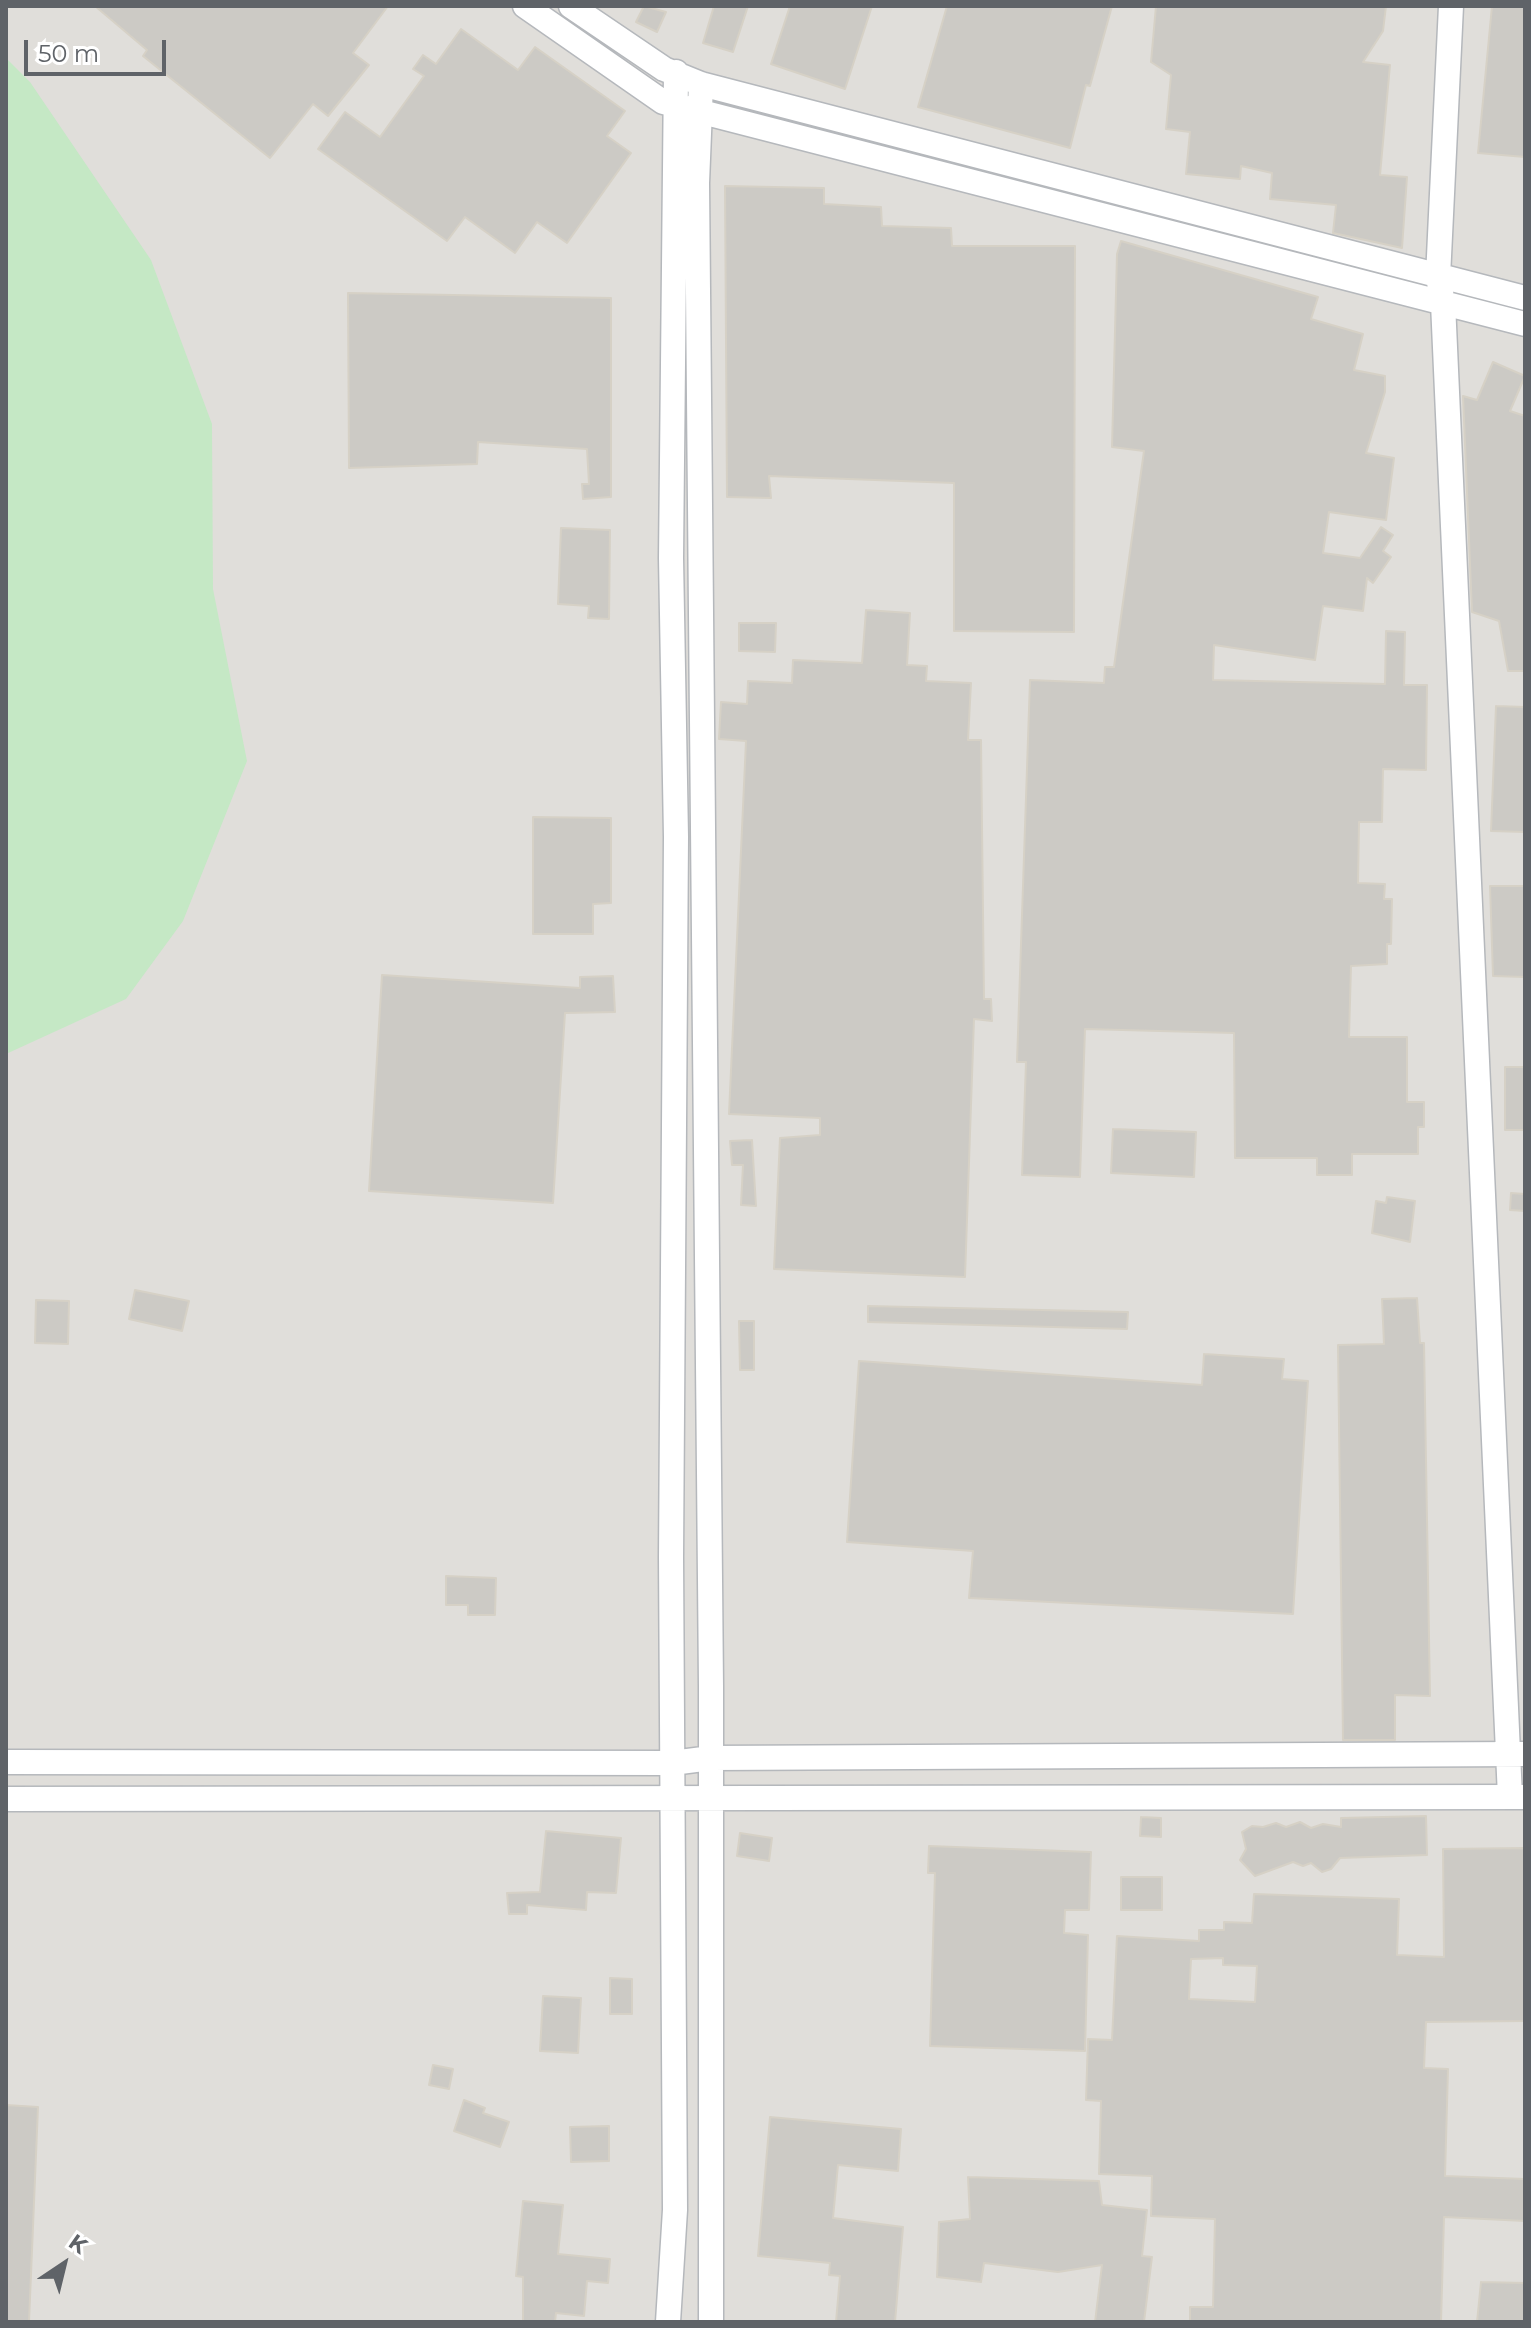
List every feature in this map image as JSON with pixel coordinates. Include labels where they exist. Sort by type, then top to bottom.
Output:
[{"type":"street","points":[[525,6],[663,102],[1525,324]]},
{"type":"street","points":[[571,6],[664,69],[701,84],[1525,298]]},
{"type":"street","points":[[6,1799],[1518,1797],[1443,303],[1438,277],[1451,6]]},
{"type":"street","points":[[668,2322],[675,2210],[672,1763],[676,837],[671,543],[676,72]]},
{"type":"street","points":[[701,84],[697,183],[711,1758],[711,2322]]},
{"type":"street","points":[[6,1762],[672,1763],[711,1758],[1517,1754]]},
{"type":"shaded area","points":[[6,6],[1525,6],[1525,2322],[6,2322]]},
{"type":"green space","points":[[6,58],[30,82],[151,260],[212,424],[213,589],[247,761],[183,921],[126,999],[6,1054]]},
{"type":"building","points":[[95,6],[388,6],[353,53],[369,65],[328,116],[313,104],[270,158],[143,56],[147,50]]},
{"type":"building","points":[[644,6],[666,12],[657,32],[636,22]]},
{"type":"building","points":[[714,6],[748,6],[733,52],[703,43]]},
{"type":"building","points":[[790,6],[872,6],[845,89],[771,64]]},
{"type":"building","points":[[947,6],[1112,6],[1090,86],[1086,85],[1070,148],[918,107]]},
{"type":"building","points":[[1156,6],[1386,6],[1383,31],[1363,62],[1390,65],[1380,175],[1407,177],[1402,248],[1333,233],[1336,205],[1270,199],[1272,173],[1241,166],[1240,179],[1186,174],[1190,132],[1166,129],[1171,75],[1151,62]]},
{"type":"building","points":[[1492,6],[1525,6],[1525,157],[1478,153]]},
{"type":"building","points":[[461,29],[518,70],[535,47],[625,111],[607,136],[631,153],[567,243],[537,222],[515,253],[465,217],[447,241],[318,149],[345,112],[380,137],[424,76],[413,69],[423,55],[436,64]]},
{"type":"building","points":[[725,186],[824,188],[824,204],[881,207],[882,226],[951,228],[952,246],[1075,246],[1074,632],[954,631],[954,483],[769,476],[771,498],[727,497]]},
{"type":"building","points":[[1121,241],[1318,297],[1311,319],[1363,334],[1354,370],[1385,376],[1385,392],[1366,453],[1394,458],[1386,520],[1329,512],[1323,553],[1360,558],[1381,527],[1393,535],[1383,551],[1391,557],[1373,583],[1367,578],[1363,611],[1323,606],[1315,660],[1214,645],[1213,680],[1385,684],[1386,631],[1405,632],[1404,685],[1427,685],[1426,770],[1383,769],[1382,822],[1359,822],[1358,883],[1385,884],[1384,899],[1392,899],[1391,944],[1387,944],[1387,964],[1351,966],[1349,1037],[1407,1037],[1407,1102],[1424,1102],[1424,1127],[1418,1127],[1418,1154],[1352,1154],[1352,1175],[1317,1175],[1317,1158],[1235,1158],[1234,1033],[1085,1029],[1080,1177],[1022,1175],[1026,1062],[1017,1062],[1030,680],[1104,683],[1105,667],[1114,667],[1144,451],[1112,447],[1117,254]]},
{"type":"building","points":[[348,293],[611,298],[611,497],[583,499],[582,484],[589,484],[587,449],[478,442],[477,464],[349,468]]},
{"type":"building","points":[[1493,362],[1525,376],[1510,411],[1525,416],[1525,671],[1508,671],[1499,621],[1472,612],[1463,396],[1477,400]]},
{"type":"building","points":[[561,528],[610,530],[609,619],[588,618],[589,606],[558,604]]},
{"type":"building","points":[[866,610],[910,613],[907,665],[927,666],[926,681],[971,683],[968,740],[981,740],[984,999],[991,999],[992,1021],[974,1019],[965,1277],[774,1269],[780,1138],[820,1135],[820,1118],[729,1114],[746,741],[719,739],[721,702],[747,704],[748,681],[792,683],[793,660],[862,663]]},
{"type":"building","points":[[739,623],[776,623],[775,652],[739,651]]},
{"type":"building","points":[[1496,706],[1525,707],[1525,832],[1491,831]]},
{"type":"building","points":[[533,817],[611,818],[611,903],[593,904],[593,934],[533,934]]},
{"type":"building","points":[[1490,886],[1525,886],[1525,977],[1493,976]]},
{"type":"building","points":[[382,975],[580,988],[580,977],[613,976],[615,1012],[565,1013],[553,1203],[369,1191]]},
{"type":"building","points":[[1505,1067],[1525,1067],[1525,1130],[1505,1130]]},
{"type":"building","points":[[1113,1129],[1196,1132],[1194,1177],[1111,1173]]},
{"type":"building","points":[[752,1140],[756,1206],[741,1205],[743,1165],[732,1165],[730,1141]]},
{"type":"building","points":[[1511,1193],[1525,1194],[1525,1211],[1510,1210]]},
{"type":"building","points":[[1387,1197],[1415,1201],[1410,1242],[1372,1233],[1376,1201],[1386,1203]]},
{"type":"building","points":[[135,1290],[189,1301],[182,1331],[129,1319]]},
{"type":"building","points":[[1417,1298],[1420,1343],[1424,1343],[1430,1696],[1395,1695],[1395,1740],[1343,1740],[1338,1345],[1384,1344],[1382,1299]]},
{"type":"building","points":[[36,1300],[69,1301],[68,1344],[35,1343]]},
{"type":"building","points":[[868,1306],[1128,1312],[1127,1329],[868,1322]]},
{"type":"building","points":[[739,1321],[754,1321],[754,1370],[740,1370]]},
{"type":"building","points":[[1204,1354],[1284,1359],[1282,1379],[1308,1381],[1293,1614],[969,1598],[973,1551],[847,1542],[859,1361],[1202,1385]]},
{"type":"building","points":[[446,1576],[496,1578],[495,1615],[468,1615],[468,1605],[446,1605]]},
{"type":"building","points":[[1426,1816],[1427,1855],[1340,1858],[1331,1869],[1322,1872],[1311,1863],[1303,1866],[1293,1862],[1255,1876],[1240,1860],[1246,1849],[1242,1832],[1252,1826],[1276,1823],[1286,1827],[1300,1822],[1311,1828],[1323,1824],[1341,1827],[1341,1818]]},
{"type":"building","points":[[1141,1817],[1161,1818],[1161,1837],[1140,1836]]},
{"type":"building","points":[[546,1831],[621,1838],[616,1893],[587,1892],[586,1910],[527,1905],[527,1914],[509,1914],[507,1893],[540,1892]]},
{"type":"building","points":[[740,1833],[772,1838],[769,1861],[737,1856]]},
{"type":"building","points":[[929,1846],[1091,1852],[1089,1910],[1065,1910],[1064,1933],[1088,1935],[1085,2051],[930,2046],[935,1873],[928,1873]]},
{"type":"building","points":[[1525,1848],[1525,2021],[1426,2022],[1424,2068],[1448,2069],[1445,2176],[1525,2179],[1525,2221],[1444,2217],[1441,2322],[1190,2322],[1190,2307],[1213,2307],[1215,2219],[1151,2216],[1152,2176],[1099,2174],[1101,2101],[1086,2100],[1088,2039],[1112,2040],[1117,1936],[1199,1941],[1199,1930],[1224,1930],[1224,1922],[1252,1923],[1254,1894],[1399,1899],[1397,1955],[1444,1957],[1443,1849]],"holes":[[[1223,1958],[1223,1965],[1257,1966],[1255,2002],[1189,1999],[1191,1959]]]},
{"type":"building","points":[[1121,1877],[1162,1877],[1162,1910],[1121,1910]]},
{"type":"building","points":[[610,1978],[632,1979],[632,2014],[610,2014]]},
{"type":"building","points":[[543,1996],[581,1998],[578,2053],[540,2051]]},
{"type":"building","points":[[433,2065],[453,2069],[449,2089],[429,2085]]},
{"type":"building","points":[[464,2100],[485,2108],[483,2113],[509,2122],[500,2147],[454,2131]]},
{"type":"building","points":[[6,2105],[38,2107],[29,2322],[6,2322]]},
{"type":"building","points":[[770,2117],[901,2129],[898,2171],[838,2165],[833,2218],[903,2227],[895,2322],[836,2322],[840,2276],[829,2275],[830,2263],[758,2256]]},
{"type":"building","points":[[609,2126],[609,2161],[571,2162],[570,2127]]},
{"type":"building","points":[[968,2177],[1099,2181],[1102,2205],[1147,2210],[1142,2256],[1152,2257],[1144,2322],[1095,2322],[1102,2265],[1058,2272],[984,2263],[981,2282],[937,2277],[939,2222],[970,2219]]},
{"type":"building","points":[[523,2201],[563,2205],[558,2254],[610,2259],[608,2283],[587,2281],[584,2316],[556,2313],[555,2322],[523,2322],[523,2277],[516,2276]]},
{"type":"building","points":[[1481,2282],[1525,2283],[1525,2322],[1477,2322]]}]
